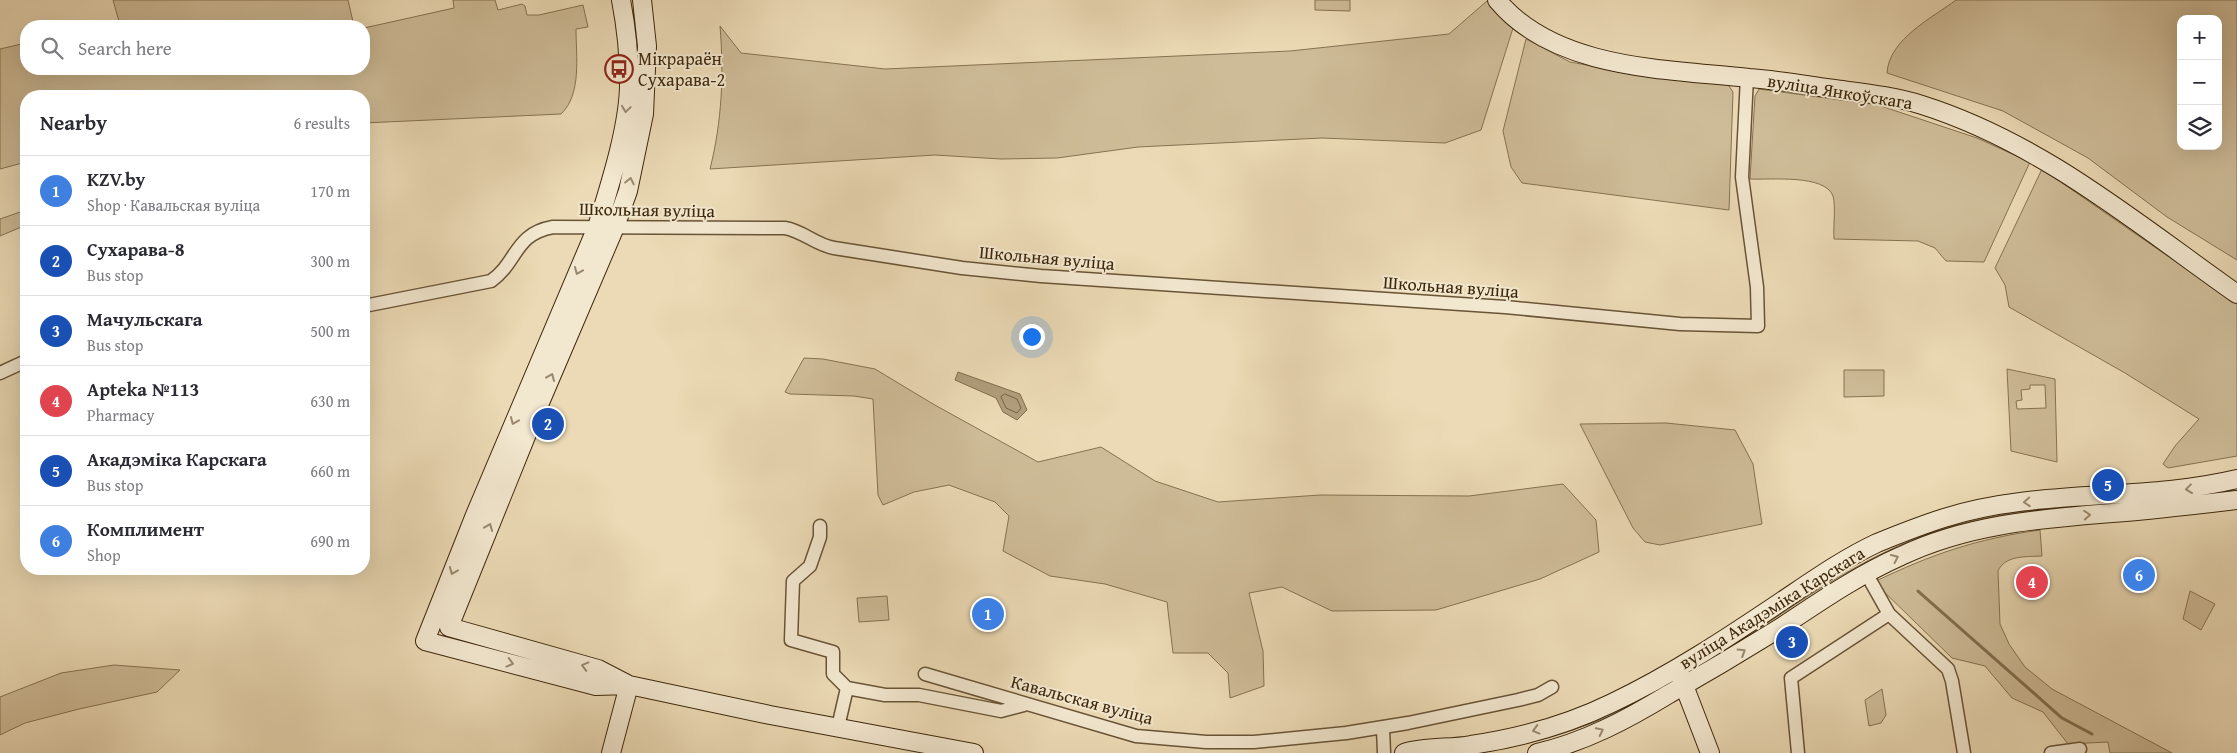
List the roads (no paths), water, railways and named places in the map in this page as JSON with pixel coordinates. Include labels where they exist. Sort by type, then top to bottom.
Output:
[{"type":"main road","name":"вуліца Янкоўскага","points":[[1497,0],[1521,22],[1546,38],[1593,58],[1619,63],[1747,77],[1880,95],[1921,105],[1968,121],[2003,136],[2083,185],[2237,294]]},
{"type":"main road","points":[[441,645],[528,432],[615,227],[628,191],[644,114],[647,46],[642,2],[622,4],[628,44],[630,82],[626,112],[609,188],[597,227],[475,515],[425,640],[441,645],[596,686],[629,685],[770,715],[974,753]]},
{"type":"main road","name":"вуліца Акадэміка Карскага","points":[[1404,753],[1470,745],[1555,725],[1611,704],[1676,668],[1852,556],[1876,544],[1946,518],[2018,503],[2151,493],[2203,487],[2237,479]]},
{"type":"main road","name":"вуліца Акадэміка Карскага","points":[[1538,753],[1590,736],[1636,714],[1712,671],[1866,573],[1916,549],[1947,538],[1989,527],[2039,519],[2160,509],[2237,500]]},
{"type":"main road","points":[[448,627],[598,669],[629,685]]},
{"type":"main road","points":[[1676,668],[1710,753]]},
{"type":"main road","points":[[611,753],[629,685]]},
{"type":"street","name":"Школьная вуліца","points":[[370,305],[484,284],[491,281],[503,271],[522,242],[542,229],[553,227],[784,228],[799,232],[819,244],[834,248],[1012,274],[1505,307],[1680,324],[1758,326],[1757,287],[1742,178],[1747,77]]},
{"type":"street","points":[[0,373],[20,364]]},
{"type":"street","points":[[820,526],[820,537],[810,566],[793,581],[791,640],[833,652],[833,674],[846,688],[885,696],[919,695],[1001,711],[1024,705]]},
{"type":"street","points":[[1866,573],[1889,614],[1948,670],[1952,681],[1964,753]]},
{"type":"street","points":[[1798,753],[1791,678],[1889,614]]},
{"type":"street","name":"Кавальская вуліца","points":[[925,674],[1024,705],[1136,736],[1206,742],[1254,742],[1383,728],[1518,700],[1538,695],[1552,688]]},
{"type":"street","points":[[838,727],[846,688]]},
{"type":"street","points":[[1383,728],[1384,753]]},
{"type":"street","points":[[2051,753],[2080,749]]},
{"type":"water","points":[[958,372],[1020,394],[1027,410],[1017,420],[1003,412],[996,398],[955,380]]},
{"type":"waterway","points":[[1918,591],[2062,718],[2092,734]]},
{"type":"place","name":"Мікрараён Сухарава-2","points":[[619,69]]},
{"type":"place","name":"Сухарава-8","points":[[548,424]]},
{"type":"place","name":"Акадэміка Карскага","points":[[2108,485]]},
{"type":"place","name":"Комплимент","points":[[2139,575]]},
{"type":"place","name":"Apteka №113","points":[[2032,582]]},
{"type":"place","name":"KZV.by","points":[[988,614]]},
{"type":"place","name":"Мачульскага","points":[[1792,642]]}]
